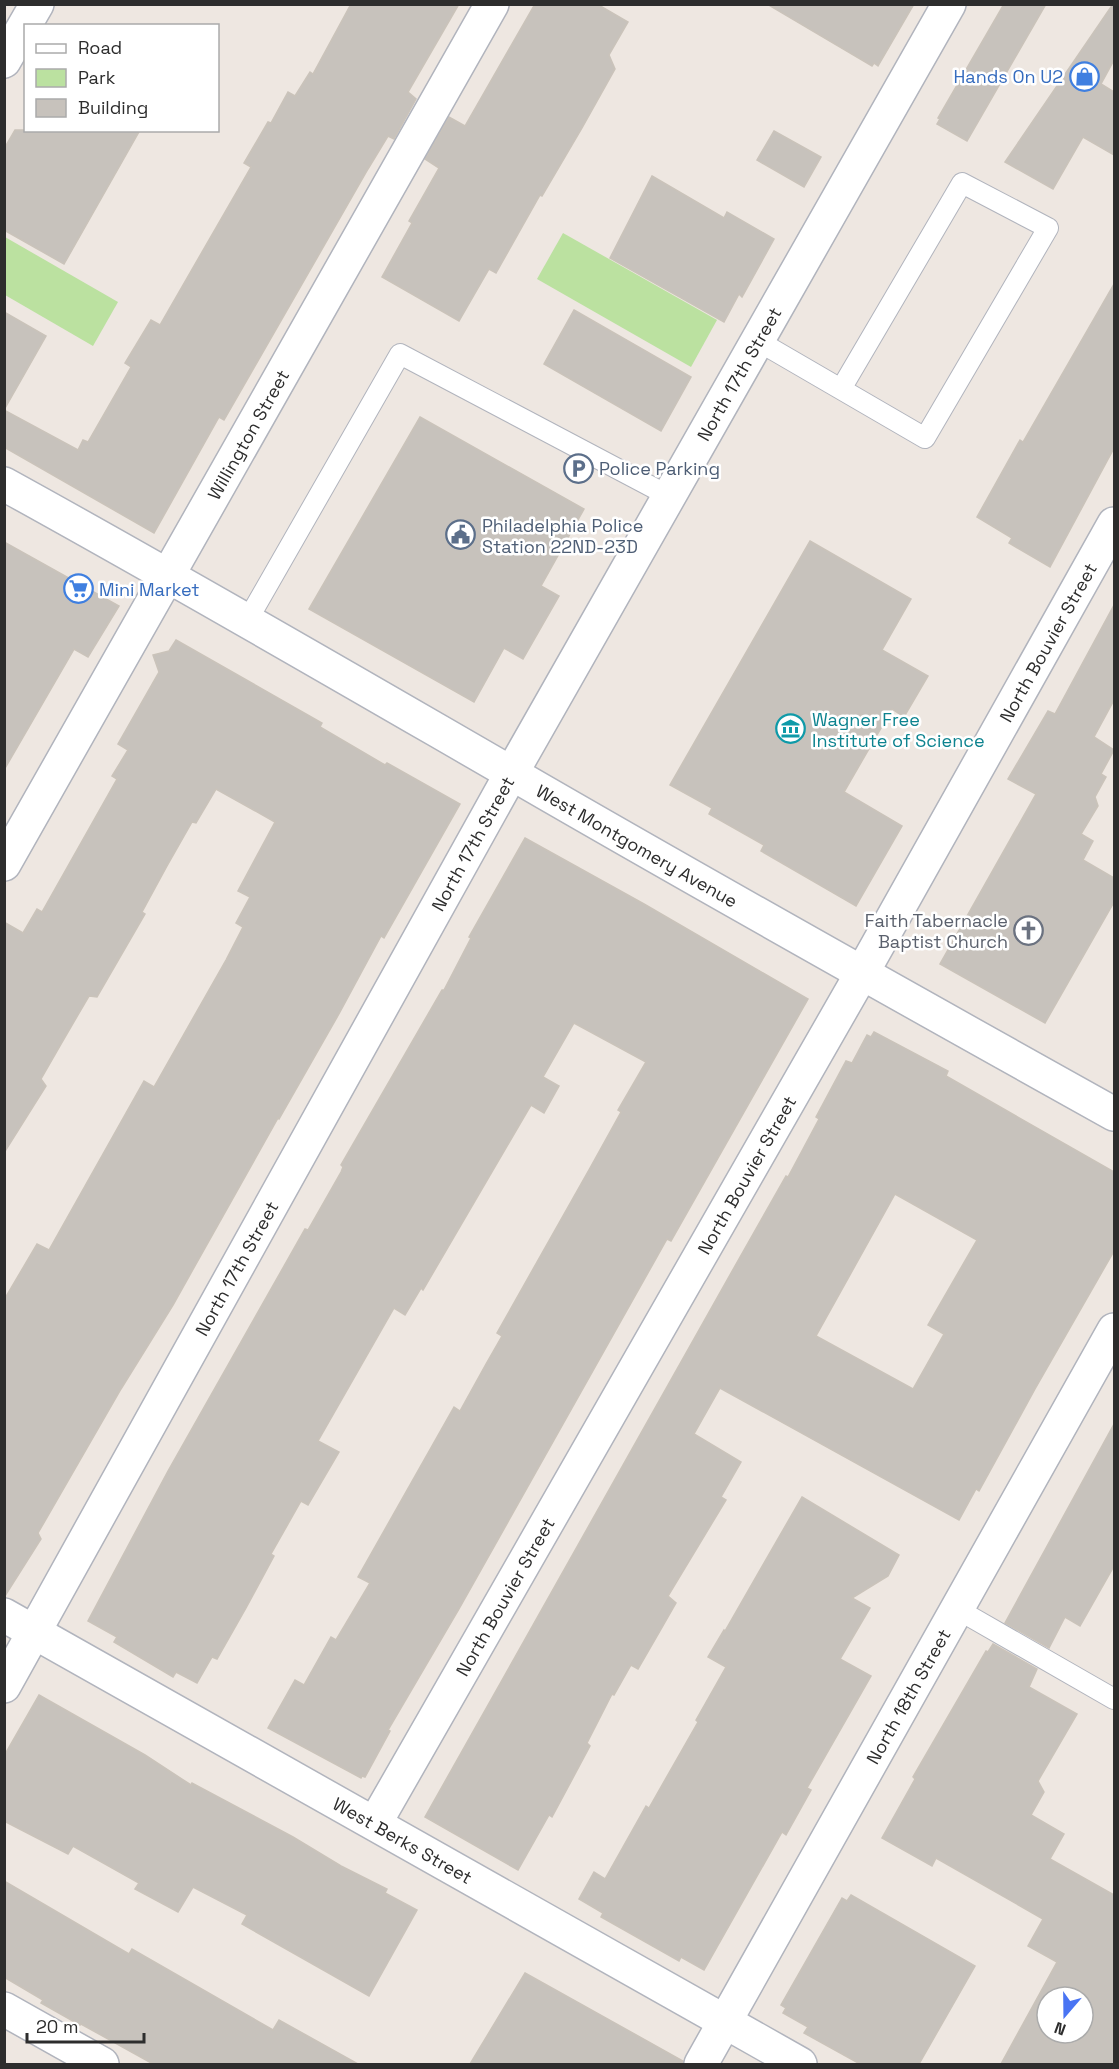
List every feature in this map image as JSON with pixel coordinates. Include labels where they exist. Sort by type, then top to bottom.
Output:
[{"type":"street","points":[[25,24],[37,4]]},
{"type":"street","name":"Willington Street","points":[[4,864],[492,4]]},
{"type":"street","name":"North 17th Street","points":[[4,1686],[512,774],[949,4]]},
{"type":"street","points":[[4,61],[24,26]]},
{"type":"street","name":"West Montgomery Avenue","points":[[4,483],[862,973],[1114,1114]]},
{"type":"street","name":"North Bouvier Street","points":[[375,1823],[862,973],[1114,524]]},
{"type":"street","name":"North 18th Street","points":[[701,2064],[1114,1330]]},
{"type":"street","name":"West Berks Street","points":[[4,1615],[800,2064]]},
{"type":"street","points":[[4,2009],[102,2064]]},
{"type":"lane","points":[[758,341],[841,389],[926,438],[1048,228],[962,183],[841,389]]},
{"type":"lane","points":[[247,621],[400,354],[669,496]]},
{"type":"lane","points":[[957,1609],[1114,1699]]},
{"type":"green space","points":[[563,233],[717,320],[691,367],[537,279]]},
{"type":"green space","points":[[5,237],[118,302],[93,346],[5,295]]},
{"type":"building","points":[[351,4],[459,4],[408,92],[416,99],[394,139],[388,136],[224,420],[219,417],[154,533],[4,447],[4,410],[78,450],[83,440],[88,442],[131,367],[125,363],[151,320],[160,325],[251,167],[244,163],[268,122],[271,123],[288,92],[295,96],[310,72],[313,74]]},
{"type":"building","points":[[535,4],[597,4],[628,22],[609,55],[615,69],[582,128],[542,196],[540,195],[496,273],[489,269],[459,321],[382,277],[412,223],[409,221],[439,168],[425,159],[449,117],[465,126]]},
{"type":"building","points":[[767,4],[914,4],[878,66],[874,63],[872,66]]},
{"type":"building","points":[[1004,4],[1046,4],[967,141],[937,124],[940,119],[938,118]]},
{"type":"building","points":[[1113,4],[1114,60],[1101,84],[1114,92],[1114,155],[1083,137],[1053,189],[1005,162]]},
{"type":"building","points":[[15,130],[24,130],[24,132],[139,132],[64,264],[4,230],[4,149]]},
{"type":"building","points":[[774,131],[821,157],[804,187],[757,160]]},
{"type":"building","points":[[652,176],[724,218],[727,212],[774,239],[742,297],[739,294],[724,322],[610,258]]},
{"type":"building","points":[[1114,284],[1114,448],[1050,567],[1009,543],[1012,538],[977,517],[1020,440],[1023,442]]},
{"type":"building","points":[[574,310],[691,377],[661,431],[544,364]]},
{"type":"building","points":[[4,312],[46,336],[4,410]]},
{"type":"building","name":"Philadelphia Police Station 22ND-23D","points":[[420,417],[584,509],[541,586],[559,596],[523,659],[504,648],[474,702],[309,609]]},
{"type":"building","name":"Wagner Free Institute of Science","points":[[810,541],[911,599],[882,650],[928,676],[904,717],[892,709],[844,792],[902,826],[856,906],[761,851],[764,845],[709,814],[712,808],[670,785]]},
{"type":"building","points":[[4,542],[119,606],[88,657],[74,649],[4,770]]},
{"type":"building","name":"Faith Tabernacle Baptist Church","points":[[1114,605],[1114,700],[1094,737],[1114,750],[1101,774],[1106,777],[1095,797],[1098,806],[1081,834],[1093,841],[1083,860],[1114,878],[1114,902],[1045,1023],[940,964],[1036,794],[1008,779],[1048,711],[1055,714]]},
{"type":"building","points":[[176,640],[322,723],[320,727],[385,765],[387,763],[460,804],[384,938],[381,936],[173,1305],[121,1389],[38,1533],[41,1539],[5,1596],[4,1300],[37,1244],[49,1250],[144,1081],[154,1087],[243,927],[236,923],[250,897],[238,891],[275,822],[216,789],[196,823],[192,822],[142,912],[145,914],[97,997],[89,996],[61,1044],[41,1079],[46,1086],[4,1153],[4,922],[23,933],[37,909],[42,912],[117,779],[112,776],[128,750],[118,744],[159,672],[153,655],[169,651]]},
{"type":"building","points":[[525,838],[808,999],[671,1241],[667,1239],[459,1609],[388,1730],[390,1731],[365,1777],[361,1778],[268,1728],[295,1680],[304,1685],[331,1637],[336,1640],[370,1583],[358,1577],[454,1407],[460,1411],[502,1336],[497,1333],[621,1112],[618,1110],[646,1062],[574,1023],[543,1077],[559,1086],[544,1113],[531,1105],[423,1290],[421,1288],[405,1315],[394,1308],[318,1441],[339,1452],[308,1505],[301,1501],[271,1554],[274,1556],[217,1659],[212,1657],[197,1683],[176,1672],[173,1677],[114,1642],[117,1637],[88,1621],[168,1471],[305,1229],[308,1230],[341,1172],[343,1167],[341,1165],[444,990],[471,938],[469,937]]},
{"type":"building","points":[[874,1032],[948,1071],[946,1076],[1114,1172],[1114,1251],[979,1491],[976,1489],[959,1520],[720,1388],[694,1434],[741,1462],[721,1497],[726,1500],[668,1596],[676,1603],[638,1669],[631,1665],[614,1695],[612,1694],[587,1743],[590,1746],[552,1817],[549,1815],[518,1870],[425,1817],[744,1250],[786,1176],[788,1177],[846,1061],[852,1063],[867,1035],[871,1037]],"holes":[[[895,1194],[977,1240],[928,1325],[944,1334],[913,1389],[816,1336]]]},
{"type":"building","points":[[1114,1424],[1114,1566],[1080,1626],[1065,1617],[1049,1648],[1005,1623]]},
{"type":"building","points":[[802,1497],[899,1555],[888,1576],[852,1598],[870,1608],[840,1659],[871,1676],[807,1788],[811,1790],[786,1835],[782,1832],[704,1970],[681,1957],[679,1961],[601,1917],[603,1913],[579,1899],[594,1872],[605,1879],[646,1806],[649,1808],[698,1722],[696,1720],[726,1667],[708,1657]]},
{"type":"building","points":[[993,1644],[1037,1669],[1029,1687],[1077,1714],[1038,1781],[1044,1792],[1031,1815],[1064,1834],[1050,1859],[1114,1895],[1114,2064],[1001,2064],[1035,2002],[1035,2045],[1095,2045],[1095,1985],[1044,1985],[1057,1962],[1028,1946],[1043,1919],[936,1858],[932,1866],[882,1838],[915,1779],[913,1777],[986,1651],[988,1652]]},
{"type":"building","points":[[39,1695],[145,1755],[191,1785],[192,1783],[387,1889],[385,1893],[417,1910],[369,1996],[242,1924],[247,1915],[193,1887],[178,1912],[135,1889],[139,1883],[73,1846],[68,1854],[4,1821],[4,1756]]},
{"type":"building","points":[[4,1881],[129,1954],[132,1949],[273,2030],[279,2020],[358,2064],[153,2064],[41,2003],[43,2000],[4,1977]]},
{"type":"building","points":[[851,1895],[975,1966],[919,2064],[860,2064],[804,2033],[808,2027],[783,2013],[786,2008],[781,2005],[842,1898],[847,1901]]},
{"type":"building","points":[[525,1973],[683,2061],[682,2064],[470,2064]]},
{"type":"place","name":"Hands On U2","points":[[1084,76]]},
{"type":"place","name":"Police Parking","points":[[578,468]]},
{"type":"place","name":"Philadelphia Police Station 22ND-23D","points":[[461,535]]},
{"type":"place","name":"Mini Market","points":[[78,589]]},
{"type":"place","name":"Wagner Free Institute of Science","points":[[791,729]]},
{"type":"place","name":"Faith Tabernacle Baptist Church","points":[[1029,930]]}]
